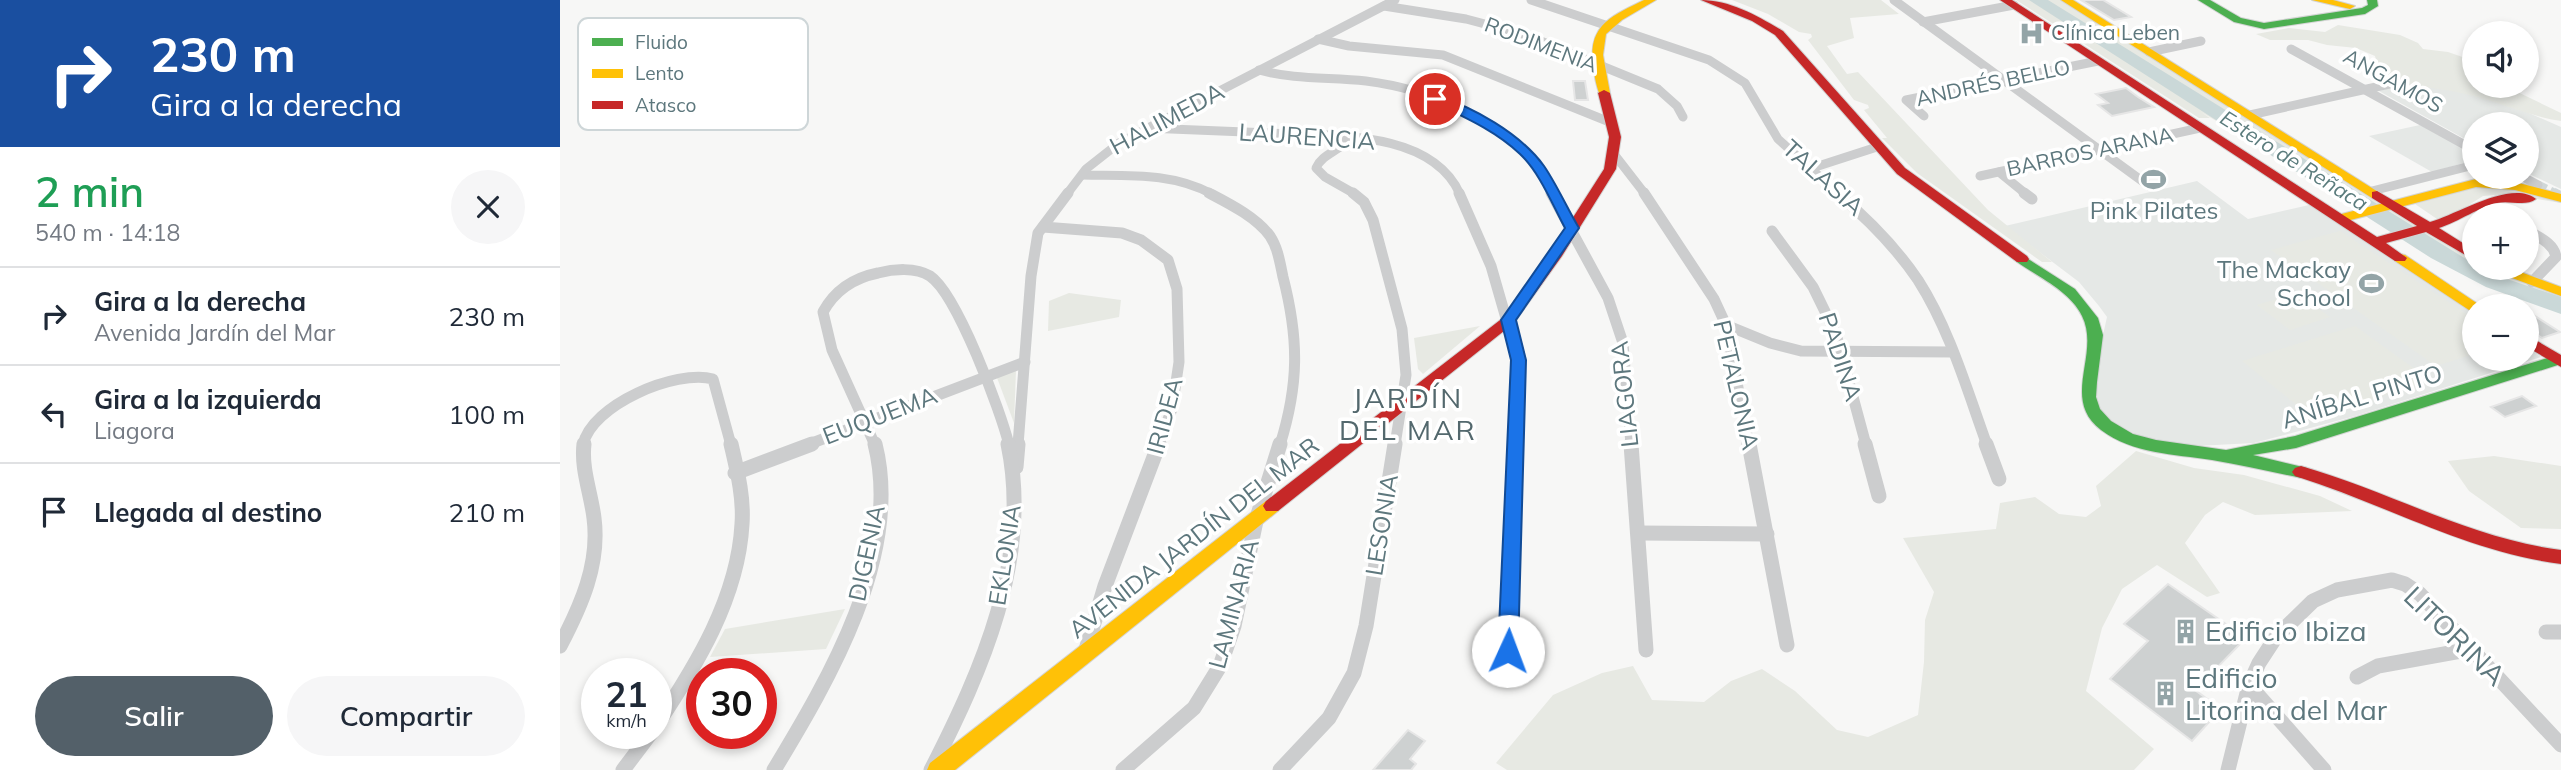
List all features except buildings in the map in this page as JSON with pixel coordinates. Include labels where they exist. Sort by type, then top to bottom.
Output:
[{"type":"street","name":"HALIMEDA","points":[[1014,481],[1036,242],[1043,227],[1082,175],[1103,153],[1146,128],[1395,0]]},
{"type":"street","name":"TALASIA","points":[[1531,0],[1709,60],[1732,73],[1750,89],[1772,131],[1809,169],[1853,205],[1893,246],[1930,301],[1999,479]]},
{"type":"street","points":[[1604,26],[1651,0]]},
{"type":"street","points":[[1708,0],[1764,23],[1785,38],[1877,147],[1915,183],[2066,289],[2085,308],[2094,322],[2096,337],[2086,397],[2093,411],[2106,424],[2145,444],[2219,455],[2351,486],[2500,548],[2525,554],[2561,557]]},
{"type":"street","points":[[1894,0],[2149,186]]},
{"type":"street","points":[[2066,0],[2372,191],[2389,206],[2425,229],[2462,249]]},
{"type":"street","points":[[2203,0],[2238,20],[2264,26],[2367,4]]},
{"type":"street","points":[[2317,0],[2343,6],[2367,4]]},
{"type":"street","points":[[1923,22],[2010,3],[2200,128],[2383,240],[2462,298]]},
{"type":"street","name":"RODIMENIA","points":[[1383,6],[1501,27],[1599,68],[1656,88],[1673,101],[1683,117]]},
{"type":"street","name":"AVENIDA JARDÍN DEL MAR","points":[[938,770],[1508,320],[1610,169],[1615,137],[1596,45],[1604,26]]},
{"type":"street","points":[[1318,39],[1343,45],[1407,49],[1443,55],[1612,124]]},
{"type":"street","points":[[2149,52],[2202,41]]},
{"type":"street","name":"ANGAMOS","points":[[2291,49],[2462,143]]},
{"type":"street","name":"ANDRÉS BELLO","points":[[1924,116],[1906,100],[2098,61]]},
{"type":"street","name":"LIAGORA","points":[[1259,70],[1297,80],[1356,80],[1401,87],[1435,99],[1486,123],[1515,143],[1532,159],[1608,298],[1623,343],[1646,650]]},
{"type":"street","points":[[2250,115],[2394,83]]},
{"type":"street","name":"LAURENCIA","points":[[1146,128],[1351,135],[1407,149],[1434,162],[1449,174],[1456,184],[1491,267],[1508,320],[1518,371],[1507,676]]},
{"type":"street","name":"BARROS ARANA","points":[[1980,176],[2200,128]]},
{"type":"street","name":"LESONIA","points":[[1280,770],[1329,718],[1354,673],[1366,625],[1403,403],[1406,375],[1404,333],[1370,213],[1357,195],[1321,174],[1316,168],[1318,161],[1348,142],[1351,135]]},
{"type":"street","points":[[1809,169],[1877,147]]},
{"type":"street","name":"PETALONIA","points":[[1614,154],[1633,177],[1714,299],[1726,325],[1787,645]]},
{"type":"street","points":[[2372,191],[2462,168]]},
{"type":"street","points":[[1999,172],[2032,199]]},
{"type":"street","name":"LAMINARIA","points":[[1082,175],[1163,178],[1193,185],[1256,221],[1273,240],[1288,298],[1296,345],[1294,386],[1275,462],[1256,519],[1234,622],[1211,686],[1184,715],[1123,770]]},
{"type":"street","points":[[2347,217],[2476,183],[2507,185],[2560,200]]},
{"type":"street","points":[[2383,240],[2460,218],[2488,201],[2501,198],[2560,200]]},
{"type":"street","name":"IRIDEA","points":[[1043,227],[1122,233],[1141,240],[1168,260],[1177,289],[1179,362],[1172,409],[1105,586],[1085,653]]},
{"type":"street","name":"PADINA","points":[[1772,230],[1820,299],[1842,353],[1878,496]]},
{"type":"street","points":[[2539,238],[2557,253],[2539,274]]},
{"type":"street","name":"EKLONIA","points":[[876,272],[912,270],[934,279],[997,400],[1014,481],[1008,562],[993,624],[965,701],[931,770]]},
{"type":"street","name":"DIGENIA","points":[[774,770],[829,673],[865,583],[877,530],[879,461],[866,421],[832,346],[823,312],[835,293],[876,272]]},
{"type":"street","points":[[2527,280],[2561,292]]},
{"type":"street","points":[[1726,325],[1786,348],[1842,353],[1952,352]]},
{"type":"street","points":[[2539,348],[2559,361]]},
{"type":"street","name":"ANÍBAL PINTO","points":[[2219,455],[2296,442],[2559,361]]},
{"type":"street","name":"EUQUEMA","points":[[735,473],[1025,362]]},
{"type":"street","points":[[560,646],[586,590],[594,552],[594,520],[583,441],[588,430],[607,413],[675,378],[696,374],[709,376],[713,379],[741,493],[742,513],[737,557],[731,581],[697,660],[672,700]]},
{"type":"street","points":[[1639,533],[1767,534]]},
{"type":"street","name":"LITORINA","points":[[2228,770],[2249,685],[2276,637],[2313,601],[2337,590],[2392,580],[2405,584],[2420,594],[2561,745]]},
{"type":"street","points":[[2357,677],[2378,666],[2472,649]]},
{"type":"street","points":[[2249,685],[2324,770]]},
{"type":"street","points":[[623,770],[639,749]]},
{"type":"shaded area","points":[[1732,0],[1881,0],[1899,14],[1850,18],[1854,38],[1827,46],[1847,74],[1858,72],[1988,210],[2052,262],[2042,262],[1917,173],[1882,138],[1887,138],[1864,110],[1869,108],[1868,105],[1854,100],[1808,40],[1812,37],[1811,34],[1799,32],[1768,14]]},
{"type":"shaded area","points":[[2016,0],[2062,0],[2462,250],[2462,265],[2201,112],[2210,118],[2199,118]]},
{"type":"shaded area","points":[[2338,25],[2400,35],[2418,43],[2423,49],[2462,57],[2462,94],[2389,78],[2369,65],[2376,60],[2375,56],[2356,48],[2308,40],[2270,40],[2256,34],[2289,28],[2325,32]]},
{"type":"shaded area","points":[[2440,74],[2462,84],[2462,98],[2495,98],[2527,112],[2462,112],[2462,137],[2379,91]]},
{"type":"shaded area","points":[[2480,98],[2530,98],[2561,113],[2561,121],[2539,117],[2539,112],[2524,112]]},
{"type":"shaded area","points":[[2539,117],[2561,127],[2561,189],[2539,179]]},
{"type":"shaded area","points":[[2420,125],[2462,148],[2462,163],[2432,172],[2369,136]]},
{"type":"shaded area","name":"The Mackay School","points":[[2197,181],[2248,219],[2309,205],[2462,306],[2462,371],[2497,371],[2355,416],[2254,443],[2196,446],[2154,441],[2110,420],[2098,406],[2092,385],[2107,317],[2079,282],[2005,226]]},
{"type":"shaded area","points":[[2471,189],[2518,190],[2561,203],[2508,194],[2483,196],[2472,203],[2462,203],[2462,209],[2458,212],[2437,219],[2415,204]]},
{"type":"shaded area","name":"The Mackay School","points":[[2340,231],[2462,311],[2462,358],[2436,366],[2271,250]]},
{"type":"shaded area","points":[[2488,280],[2528,280],[2561,292],[2561,310],[2539,303],[2539,294],[2510,293]]},
{"type":"shaded area","points":[[1069,293],[1121,300],[1119,317],[1048,331],[1049,301]]},
{"type":"shaded area","points":[[2296,293],[2330,317],[2290,330],[2257,305]]},
{"type":"shaded area","points":[[1480,326],[1423,374],[1418,369],[1414,338]]},
{"type":"shaded area","name":"The Mackay School","points":[[2355,326],[2430,380],[2314,419],[2242,361]]},
{"type":"shaded area","points":[[1016,370],[1014,423],[996,375]]},
{"type":"shaded area","points":[[2136,451],[2194,468],[2244,475],[2320,496],[2352,511],[2255,515],[2223,502],[2205,515],[2185,543],[2220,593],[2207,597],[2157,565],[2122,589],[2102,628],[2086,691],[2154,749],[2134,770],[1507,770],[1496,763],[1553,695],[1602,673],[1633,666],[1652,700],[1704,702],[1731,681],[1762,669],[1795,691],[1837,730],[1868,737],[1918,715],[1925,620],[1934,592],[1903,538],[1996,529],[2000,503],[2035,497],[2059,514],[2086,517],[2101,506],[2096,486]]},
{"type":"shaded area","points":[[2494,456],[2561,466],[2561,529],[2521,528],[2469,491],[2448,461]]},
{"type":"shaded area","points":[[845,609],[826,649],[710,657],[725,629]]},
{"type":"water","name":"Estero de Reñaca","points":[[2029,0],[2048,0],[2462,257],[2462,274],[2431,258]]},
{"type":"water","points":[[2473,280],[2510,280],[2561,297],[2561,314],[2539,306],[2539,294],[2505,294]]},
{"type":"tunnel","points":[[2539,186],[2556,194]]},
{"type":"tunnel","points":[[2553,193],[2561,197]]},
{"type":"traffic: fast","points":[[2203,0],[2238,20],[2264,26],[2365,11],[2373,6],[2372,0]]},
{"type":"traffic: fast","points":[[2022,259],[2070,292],[2091,318],[2096,335],[2088,397],[2093,411],[2105,425],[2127,438],[2146,444],[2230,457],[2301,472]]},
{"type":"traffic: fast","points":[[2233,453],[2296,442],[2557,360]]},
{"type":"traffic: slow","points":[[1604,93],[1597,55],[1601,33],[1618,18],[1651,0]]},
{"type":"traffic: slow","points":[[2066,0],[2377,195]]},
{"type":"traffic: slow","points":[[2317,0],[2350,6]]},
{"type":"traffic: slow","points":[[2339,219],[2476,183],[2515,186],[2561,198]]},
{"type":"traffic: slow","points":[[2400,258],[2462,299]]},
{"type":"traffic: slow","points":[[2530,280],[2561,292]]},
{"type":"traffic: slow","points":[[938,770],[1272,506]]},
{"type":"traffic: jam","points":[[1706,0],[1756,19],[1779,33],[1901,171],[2022,259]]},
{"type":"traffic: jam","points":[[2005,0],[2400,258]]},
{"type":"traffic: jam","points":[[1272,506],[1509,320],[1555,256],[1610,169],[1615,137],[1604,93]]},
{"type":"traffic: jam","points":[[2377,195],[2462,248]]},
{"type":"traffic: jam","points":[[2375,242],[2452,220],[2494,199],[2530,199]]},
{"type":"traffic: jam","points":[[2539,348],[2561,362]]},
{"type":"traffic: jam","points":[[2301,472],[2367,494],[2494,544],[2527,553],[2561,557]]},
{"type":"place","name":"Clínica Leben","points":[[2031,33]]},
{"type":"place","name":"Pink Pilates","points":[[2154,180]]},
{"type":"place","name":"The Mackay School","points":[[2371,284]]},
{"type":"place","name":"Edificio Ibiza","points":[[2185,631]]},
{"type":"place","name":"Edificio Litorina del Mar","points":[[2165,694]]},
{"type":"district","name":"JARDÍN DEL MAR","points":[[1408,414]]},
{"type":"route","points":[[1435,99],[1486,123],[1524,151],[1538,168],[1572,228],[1527,297],[1508,320],[1518,360],[1518,391],[1508,651]]}]
